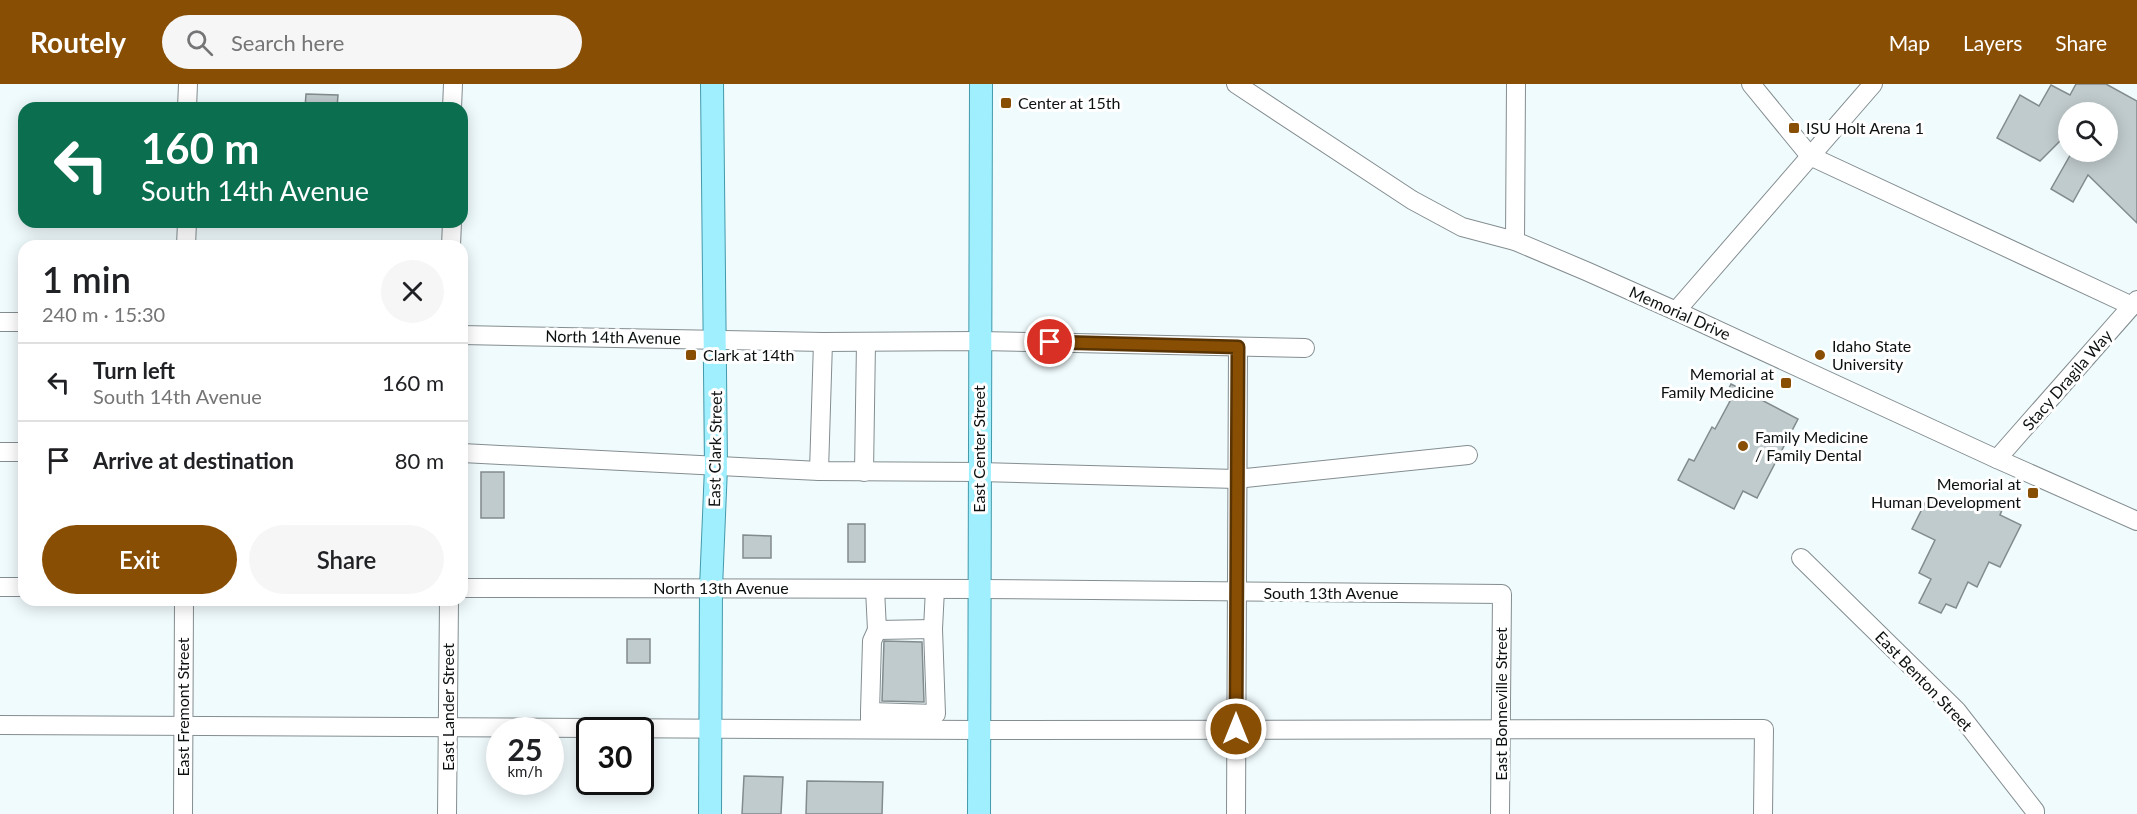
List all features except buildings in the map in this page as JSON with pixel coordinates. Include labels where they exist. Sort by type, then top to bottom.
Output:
[{"type":"main road","name":"East Clark Street","points":[[710,814],[711,588],[716,467],[712,84]]},
{"type":"main road","name":"East Center Street","points":[[979,814],[981,84]]},
{"type":"street","points":[[187,102],[188,84]]},
{"type":"street","points":[[452,102],[453,84]]},
{"type":"street","name":"Memorial Drive","points":[[1236,84],[1412,200],[1462,227],[1515,241],[1676,311],[2137,521]]},
{"type":"street","points":[[1515,241],[1516,84]]},
{"type":"street","points":[[1751,84],[1810,156],[2134,303]]},
{"type":"street","points":[[1676,311],[1874,84]]},
{"type":"street","name":"Stacy Dragila Way","points":[[1997,459],[2134,303]]},
{"type":"street","points":[[0,322],[18,322]]},
{"type":"street","name":"North 14th Avenue","points":[[468,335],[823,342],[979,341],[1305,348]]},
{"type":"street","points":[[819,471],[823,342]]},
{"type":"street","points":[[864,472],[866,342]]},
{"type":"street","points":[[1236,814],[1238,347]]},
{"type":"street","points":[[0,452],[18,452]]},
{"type":"street","points":[[468,453],[819,471],[980,472],[1236,479],[1468,455]]},
{"type":"street","name":"East Benton Street","points":[[1801,558],[1957,711],[2035,811],[2035,814]]},
{"type":"street","points":[[0,587],[18,587]]},
{"type":"street","name":"North 13th Avenue","points":[[468,588],[980,589]]},
{"type":"street","points":[[870,720],[872,641],[877,630],[875,589]]},
{"type":"street","points":[[0,725],[710,729],[936,714],[933,629],[935,589]]},
{"type":"street","name":"South 13th Avenue","points":[[980,589],[1502,594]]},
{"type":"street","name":"East Bonneville Street","points":[[1500,814],[1502,594]]},
{"type":"street","name":"East Fremont Street","points":[[183,814],[184,606]]},
{"type":"street","name":"East Lander Street","points":[[447,814],[449,606]]},
{"type":"street","points":[[877,630],[933,629]]},
{"type":"street","points":[[870,720],[980,730],[1764,729],[1763,814]]},
{"type":"place","name":"Center at 15th","points":[[1006,103]]},
{"type":"place","name":"ISU Holt Arena 1","points":[[1794,128]]},
{"type":"place","name":"Clark at 14th","points":[[691,355]]},
{"type":"place","name":"Idaho State University","points":[[1820,355]]},
{"type":"place","name":"Memorial at Family Medicine","points":[[1786,383]]},
{"type":"place","name":"Family Medicine / Family Dental","points":[[1743,446]]},
{"type":"place","name":"Memorial at Human Development","points":[[2033,493]]},
{"type":"route","points":[[1050,342],[1238,347],[1236,729]]}]
